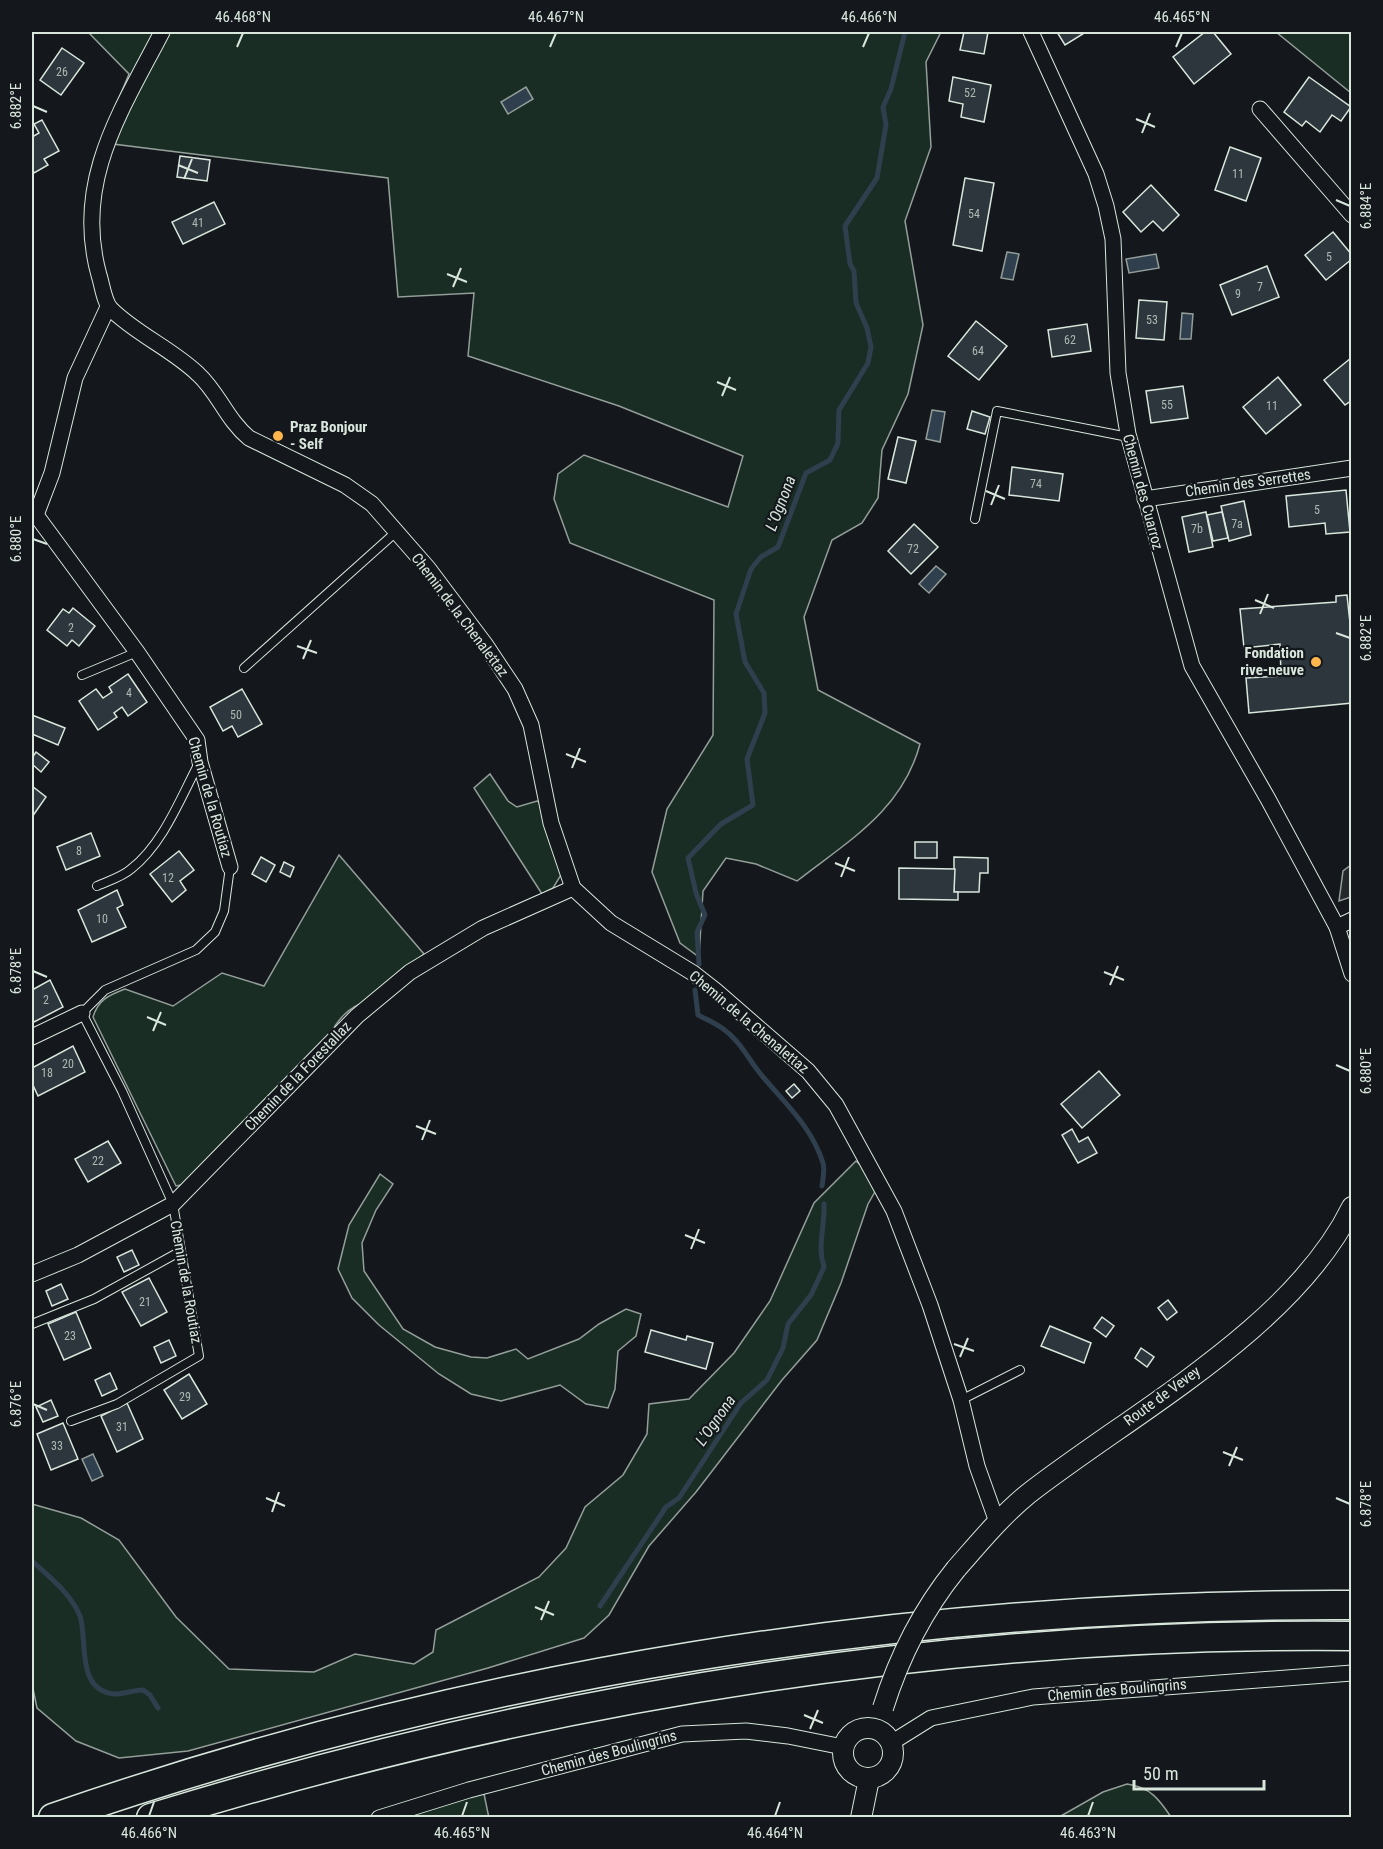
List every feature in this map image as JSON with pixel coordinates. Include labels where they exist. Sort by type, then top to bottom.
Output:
[{"type":"highway","points":[[53,1818],[243,1757],[393,1717],[552,1682],[699,1655],[909,1627],[1034,1616],[1230,1606],[1352,1605]]},
{"type":"highway","points":[[151,1818],[329,1766],[474,1730],[622,1700],[763,1677],[944,1655],[1036,1647],[1229,1637],[1352,1636]]},
{"type":"street","points":[[34,516],[52,473],[75,378],[108,307],[97,267],[90,216],[95,179],[102,153],[115,122],[162,32]]},
{"type":"street","name":"Chemin des Cuarroz","points":[[1032,32],[1096,174],[1106,207],[1113,239],[1118,373],[1128,437],[1192,666],[1268,799],[1337,927],[1352,974]]},
{"type":"street","points":[[1260,109],[1352,215]]},
{"type":"street","name":"Chemin de la Chenalettaz","points":[[108,307],[199,375],[237,428],[249,438],[345,485],[372,504],[435,578],[515,689],[531,725],[551,823],[573,888],[611,923],[693,973],[824,1088],[858,1142],[894,1211],[930,1305],[961,1400],[977,1466],[997,1522]]},
{"type":"street","name":"Chemin des Serrettes","points":[[1145,499],[1352,468]]},
{"type":"street","name":"Chemin de la Routiaz","points":[[34,516],[137,652],[197,740],[200,762],[230,867]]},
{"type":"street","name":"Chemin de la Forestallaz","points":[[32,1274],[78,1255],[173,1204],[357,1016],[410,972],[483,928],[573,888]]},
{"type":"street","points":[[1337,927],[1352,921]]},
{"type":"street","name":"Chemin de la Routiaz","points":[[32,1037],[82,1013]]},
{"type":"street","name":"Route de Vevey","points":[[876,1729],[908,1644],[940,1589],[997,1522],[1027,1495],[1212,1360],[1269,1312],[1306,1274],[1344,1222],[1352,1207]]},
{"type":"street","name":"Chemin des Boulingrins","points":[[891,1743],[931,1718],[1033,1697],[1352,1672]]},
{"type":"street","points":[[876,1729],[891,1743],[891,1764],[882,1775],[869,1779],[860,1778],[845,1766],[843,1747],[856,1731],[876,1729]]},
{"type":"street","name":"Chemin des Boulingrins","points":[[379,1818],[478,1788],[682,1734],[746,1731],[788,1736],[843,1747]]},
{"type":"street","points":[[861,1818],[869,1779]]},
{"type":"lane","points":[[975,519],[997,411],[1128,437]]},
{"type":"lane","points":[[244,668],[396,532]]},
{"type":"lane","points":[[82,675],[137,652]]},
{"type":"lane","points":[[97,886],[130,871],[144,857],[160,836],[200,762]]},
{"type":"lane","name":"Chemin de la Routiaz","points":[[71,1421],[117,1404],[199,1356],[173,1204],[122,1091],[82,1013],[105,990],[196,950],[215,932],[224,911],[230,867]]},
{"type":"lane","points":[[32,1324],[94,1299],[181,1251]]},
{"type":"lane","points":[[961,1400],[1020,1370]]},
{"type":"green space","points":[[88,32],[941,32],[926,62],[931,147],[905,221],[923,325],[908,394],[882,450],[878,498],[862,523],[832,540],[804,617],[818,690],[920,744],[912,767],[900,788],[871,823],[797,881],[756,864],[726,858],[703,891],[699,957],[680,943],[652,872],[667,809],[713,735],[714,600],[570,543],[554,499],[558,474],[584,455],[728,507],[743,456],[619,406],[468,356],[474,293],[398,297],[388,178],[113,144],[119,98],[129,74]]},
{"type":"green space","points":[[1276,32],[1351,32],[1351,93]]},
{"type":"green space","points":[[490,774],[508,801],[517,807],[537,801],[542,803],[561,875],[553,888],[542,894],[474,788]]},
{"type":"green space","points":[[339,855],[424,954],[364,1003],[344,1015],[331,1034],[186,1184],[176,1186],[93,1017],[95,1011],[105,999],[125,989],[173,1006],[222,973],[264,986]]},
{"type":"green space","points":[[856,1161],[880,1183],[868,1204],[841,1283],[817,1340],[782,1380],[696,1492],[649,1546],[609,1615],[584,1638],[488,1668],[188,1751],[119,1758],[76,1741],[37,1708],[32,1684],[32,1504],[81,1518],[119,1540],[176,1617],[229,1669],[314,1672],[355,1654],[414,1664],[433,1652],[436,1630],[539,1577],[566,1548],[585,1507],[623,1475],[647,1434],[649,1404],[689,1399],[734,1353],[770,1301],[814,1203]]},
{"type":"green space","points":[[380,1174],[393,1184],[376,1210],[362,1243],[364,1271],[403,1329],[435,1347],[471,1357],[487,1358],[516,1349],[528,1359],[579,1339],[599,1324],[626,1309],[641,1314],[636,1336],[618,1351],[615,1389],[608,1408],[586,1404],[560,1385],[501,1401],[471,1394],[439,1374],[379,1325],[352,1298],[338,1269],[349,1225]]},
{"type":"green space","points":[[1127,1784],[1148,1791],[1171,1817],[1059,1817],[1103,1792]]},
{"type":"green space","points":[[483,1789],[489,1818],[401,1818]]},
{"type":"shaded area","points":[[1351,865],[1351,897],[1339,901],[1343,871]]},
{"type":"water","points":[[526,87],[533,99],[508,114],[501,102]]},
{"type":"water","points":[[1007,252],[1019,254],[1013,280],[1001,278]]},
{"type":"water","points":[[1156,254],[1159,268],[1129,273],[1126,259]]},
{"type":"water","points":[[1182,313],[1193,314],[1191,339],[1180,339]]},
{"type":"water","points":[[932,410],[945,412],[940,442],[926,439]]},
{"type":"water","points":[[936,566],[946,574],[929,593],[919,584]]},
{"type":"water","points":[[93,1454],[103,1476],[92,1481],[82,1459]]},
{"type":"building","points":[[964,32],[988,32],[984,54],[960,50]]},
{"type":"building","points":[[1057,32],[1086,32],[1065,45]]},
{"type":"building","points":[[1205,32],[1213,32],[1231,54],[1194,84],[1173,57]]},
{"type":"building","points":[[62,48],[84,63],[61,95],[40,80]]},
{"type":"building","points":[[953,77],[991,85],[984,122],[961,117],[963,104],[949,101]]},
{"type":"building","points":[[1309,77],[1351,107],[1341,121],[1332,115],[1320,132],[1306,121],[1302,126],[1284,112]]},
{"type":"building","points":[[42,120],[59,151],[44,159],[48,165],[34,173],[32,137],[39,133],[34,124]]},
{"type":"building","points":[[1230,147],[1261,158],[1246,201],[1215,190]]},
{"type":"building","points":[[180,156],[210,160],[207,181],[177,177]]},
{"type":"building","points":[[965,178],[994,183],[982,251],[953,245]]},
{"type":"building","points":[[1151,185],[1179,215],[1163,231],[1153,221],[1141,232],[1123,212]]},
{"type":"building","points":[[214,202],[225,224],[183,244],[172,222]]},
{"type":"building","points":[[1333,232],[1352,255],[1352,259],[1326,280],[1305,255]]},
{"type":"building","points":[[1267,266],[1279,297],[1232,315],[1220,285]]},
{"type":"building","points":[[1139,300],[1167,302],[1164,340],[1136,338]]},
{"type":"building","points":[[976,321],[1007,346],[979,380],[948,356]]},
{"type":"building","points":[[1087,324],[1091,351],[1052,357],[1048,330]]},
{"type":"building","points":[[1351,358],[1352,400],[1345,405],[1324,380]]},
{"type":"building","points":[[1278,377],[1301,405],[1266,434],[1243,407]]},
{"type":"building","points":[[1183,386],[1188,418],[1151,423],[1146,391]]},
{"type":"building","points":[[972,411],[990,417],[985,434],[967,429]]},
{"type":"building","points":[[898,437],[916,441],[906,483],[888,479]]},
{"type":"building","points":[[1012,467],[1063,474],[1059,501],[1009,495]]},
{"type":"building","points":[[1346,490],[1350,532],[1326,534],[1325,523],[1289,527],[1286,496]]},
{"type":"building","points":[[1244,501],[1251,535],[1229,541],[1221,506]]},
{"type":"building","points":[[1206,512],[1213,547],[1189,552],[1182,517]]},
{"type":"building","points":[[1222,512],[1228,538],[1213,541],[1207,515]]},
{"type":"building","points":[[914,524],[938,547],[911,574],[888,551]]},
{"type":"building","name":"Fondation rive-neuve","points":[[1347,595],[1352,642],[1352,703],[1249,713],[1246,678],[1281,676],[1280,644],[1244,648],[1240,609],[1336,602],[1336,596]]},
{"type":"building","points":[[73,608],[95,626],[79,646],[72,640],[67,646],[47,630],[63,609],[69,613]]},
{"type":"building","points":[[128,674],[147,702],[128,716],[122,707],[114,713],[117,717],[98,730],[79,701],[96,689],[103,698],[112,692],[109,687]]},
{"type":"building","points":[[242,689],[262,724],[238,737],[232,726],[223,731],[210,707]]},
{"type":"building","points":[[32,715],[65,728],[58,745],[32,734]]},
{"type":"building","points":[[36,752],[49,762],[41,772],[32,764],[32,758]]},
{"type":"building","points":[[32,786],[46,797],[32,817]]},
{"type":"building","points":[[91,833],[100,856],[66,870],[57,847]]},
{"type":"building","points":[[915,842],[937,842],[937,858],[915,858]]},
{"type":"building","points":[[179,851],[194,870],[180,881],[186,890],[172,902],[150,874]]},
{"type":"building","points":[[261,857],[275,865],[266,882],[252,874]]},
{"type":"building","points":[[954,857],[988,858],[988,873],[980,873],[979,892],[954,892]]},
{"type":"building","points":[[284,862],[294,867],[290,877],[280,872]]},
{"type":"building","points":[[899,868],[955,869],[954,892],[958,892],[958,900],[899,899]]},
{"type":"building","points":[[117,890],[123,905],[117,908],[126,927],[92,942],[78,910]]},
{"type":"building","points":[[50,980],[63,1007],[32,1023],[32,990]]},
{"type":"building","points":[[73,1046],[85,1072],[38,1096],[32,1083],[32,1068]]},
{"type":"building","points":[[1099,1071],[1120,1095],[1082,1128],[1061,1104]]},
{"type":"building","points":[[794,1084],[800,1091],[792,1098],[786,1091]]},
{"type":"building","points":[[1072,1129],[1079,1142],[1088,1137],[1097,1153],[1078,1163],[1062,1135]]},
{"type":"building","points":[[108,1141],[121,1163],[88,1182],[75,1159]]},
{"type":"building","points":[[132,1250],[139,1265],[124,1272],[117,1257]]},
{"type":"building","points":[[149,1278],[167,1312],[141,1326],[122,1292]]},
{"type":"building","points":[[61,1284],[68,1299],[52,1306],[46,1291]]},
{"type":"building","points":[[1168,1300],[1177,1312],[1167,1320],[1158,1308]]},
{"type":"building","points":[[76,1312],[91,1348],[64,1360],[48,1324]]},
{"type":"building","points":[[1102,1317],[1114,1326],[1106,1337],[1094,1328]]},
{"type":"building","points":[[1050,1326],[1091,1343],[1084,1363],[1041,1346]]},
{"type":"building","points":[[651,1330],[686,1340],[687,1336],[713,1343],[706,1369],[645,1352]]},
{"type":"building","points":[[169,1340],[176,1356],[161,1363],[154,1347]]},
{"type":"building","points":[[1141,1348],[1154,1357],[1147,1367],[1135,1358]]},
{"type":"building","points":[[110,1373],[117,1389],[102,1396],[95,1380]]},
{"type":"building","points":[[189,1374],[207,1404],[182,1419],[164,1390]]},
{"type":"building","points":[[51,1400],[58,1416],[43,1422],[36,1407]]},
{"type":"building","points":[[127,1403],[143,1439],[117,1452],[101,1416]]},
{"type":"building","points":[[63,1423],[78,1459],[51,1470],[37,1434]]},
{"type":"waterway","name":"L'Ognona","points":[[699,964],[697,932],[705,915],[696,893],[688,858],[721,824],[753,805],[747,759],[765,713],[764,693],[745,662],[736,614],[751,569],[761,557],[778,547],[806,473],[830,460],[838,443],[839,410],[868,363],[871,347],[867,328],[856,303],[854,271],[850,264],[845,226],[877,178],[886,125],[883,107],[891,89],[905,32]]},
{"type":"waterway","name":"L'Ognona","points":[[695,990],[698,1015],[729,1033],[806,1128],[823,1163],[822,1186]]},
{"type":"waterway","name":"L'Ognona","points":[[600,1606],[666,1507],[679,1498],[741,1403],[767,1380],[783,1348],[788,1324],[811,1295],[824,1267],[821,1244],[824,1204]]},
{"type":"waterway","points":[[32,1561],[59,1586],[76,1608],[82,1626],[88,1674],[94,1684],[102,1691],[115,1694],[143,1690],[150,1695],[158,1708]]},
{"type":"place","name":"Praz Bonjour - Self","points":[[278,436]]},
{"type":"place","name":"Fondation rive-neuve","points":[[1316,662]]}]
